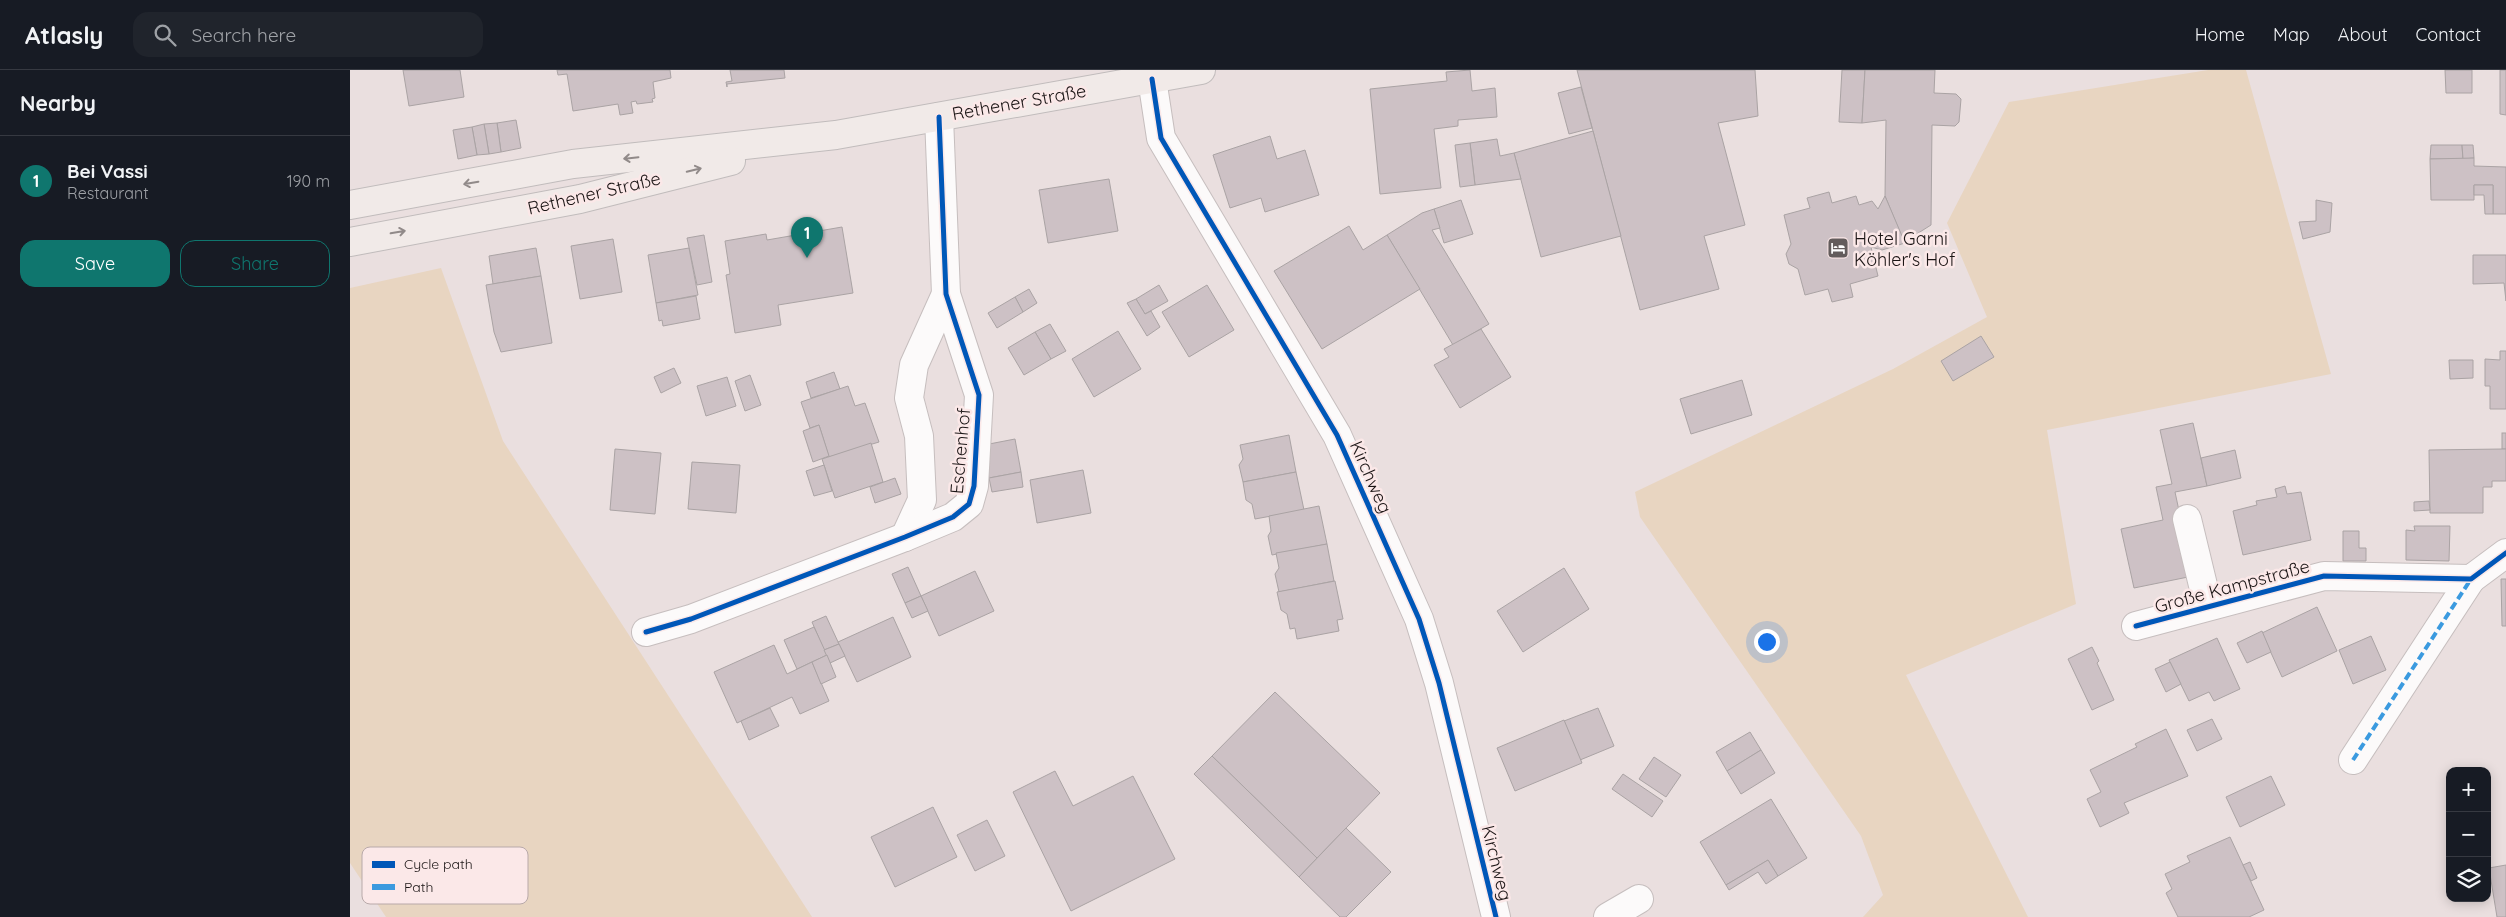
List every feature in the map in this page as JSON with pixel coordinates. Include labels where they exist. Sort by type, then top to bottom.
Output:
[{"type":"main road","name":"Rethener Straße","points":[[350,205],[573,164],[836,135],[1201,70]]},
{"type":"main road","name":"Rethener Straße","points":[[350,242],[580,199],[836,135]]},
{"type":"street","name":"Kirchweg","points":[[1152,79],[1161,138],[1337,435],[1419,618],[1439,683],[1496,917]]},
{"type":"street","name":"Eschenhof","points":[[646,632],[691,620],[953,517],[969,504],[974,486],[979,395],[946,294],[939,117]]},
{"type":"street","name":"Eschenhof","points":[[905,536],[922,500],[920,436],[909,398],[911,381],[914,364],[946,294]]},
{"type":"street","points":[[2187,519],[2208,606]]},
{"type":"street","points":[[2353,760],[2471,579],[2506,553]]},
{"type":"street","name":"Große Kampstraße","points":[[2136,626],[2324,576],[2471,579]]},
{"type":"street","points":[[1608,917],[1639,899]]},
{"type":"shaded area","points":[[2208,70],[2246,70],[2331,374],[2047,430],[2076,604],[1906,675],[2028,917],[1863,917],[1883,895],[1861,836],[1640,517],[1635,492],[1893,369],[1987,317],[1947,223],[2009,102]]},
{"type":"shaded area","points":[[441,268],[503,441],[812,917],[386,917],[377,904],[528,904],[528,847],[362,847],[362,881],[350,863],[350,288]]},
{"type":"building","points":[[403,70],[460,70],[464,97],[409,106]]},
{"type":"building","points":[[557,70],[670,70],[671,78],[653,82],[655,98],[652,99],[653,102],[637,104],[636,101],[631,102],[633,113],[620,115],[618,104],[573,111],[567,74],[558,75]]},
{"type":"building","points":[[730,70],[784,70],[785,78],[727,84],[727,87],[726,82],[732,81]]},
{"type":"building","points":[[1470,70],[1472,91],[1495,88],[1497,117],[1458,120],[1458,126],[1434,129],[1441,188],[1380,194],[1370,89],[1447,81],[1446,72]]},
{"type":"building","points":[[1577,70],[1755,70],[1758,116],[1718,123],[1745,225],[1704,236],[1719,289],[1640,310]]},
{"type":"building","points":[[1842,70],[1865,70],[1862,123],[1839,122]]},
{"type":"building","points":[[1865,70],[1935,70],[1934,93],[1956,94],[1961,99],[1959,122],[1955,126],[1932,125],[1931,225],[1904,242],[1885,196],[1886,120],[1862,123]]},
{"type":"building","points":[[2445,70],[2472,70],[2472,93],[2446,93]]},
{"type":"building","points":[[2500,70],[2506,70],[2506,115],[2500,114]]},
{"type":"building","points":[[1581,87],[1592,128],[1569,134],[1558,93]]},
{"type":"building","points":[[516,120],[521,148],[501,152],[497,123]]},
{"type":"building","points":[[497,123],[501,152],[489,154],[484,124]]},
{"type":"building","points":[[484,124],[489,154],[477,155],[472,127]]},
{"type":"building","points":[[472,127],[477,155],[458,159],[453,130]]},
{"type":"building","points":[[1593,131],[1621,236],[1541,257],[1514,153]]},
{"type":"building","points":[[1270,136],[1277,159],[1305,150],[1319,195],[1265,212],[1261,198],[1230,208],[1213,155]]},
{"type":"building","points":[[1497,139],[1500,156],[1514,153],[1521,179],[1475,185],[1470,143]]},
{"type":"building","points":[[1470,143],[1475,185],[1460,187],[1455,145]]},
{"type":"building","points":[[2431,145],[2462,145],[2463,159],[2430,159]]},
{"type":"building","points":[[2462,145],[2473,145],[2474,158],[2463,159]]},
{"type":"building","points":[[2474,158],[2474,166],[2506,167],[2506,214],[2493,214],[2493,185],[2474,185],[2474,200],[2431,200],[2430,159]]},
{"type":"building","points":[[1109,179],[1118,231],[1048,243],[1039,190]]},
{"type":"building","points":[[2474,185],[2493,185],[2493,214],[2485,214],[2484,195],[2474,195]]},
{"type":"building","points":[[1829,192],[1832,203],[1856,196],[1859,205],[1872,201],[1878,209],[1885,196],[1905,243],[1882,250],[1871,247],[1878,276],[1850,284],[1853,297],[1832,302],[1828,289],[1805,295],[1798,269],[1789,264],[1786,254],[1791,244],[1784,215],[1810,208],[1807,198]]},
{"type":"building","points":[[1461,200],[1473,234],[1444,243],[1434,209]]},
{"type":"building","points":[[2316,200],[2332,203],[2330,232],[2303,239],[2299,222],[2316,221]]},
{"type":"building","points":[[1434,209],[1440,228],[1432,230],[1489,324],[1453,345],[1387,235],[1422,213]]},
{"type":"building","points":[[1349,226],[1363,250],[1387,235],[1420,289],[1322,349],[1274,271]]},
{"type":"building","points":[[812,227],[812,232],[797,235],[796,230]]},
{"type":"building","points":[[842,227],[853,293],[778,305],[781,325],[735,333],[726,275],[730,274],[725,241],[766,234],[767,240]]},
{"type":"building","points":[[704,235],[712,282],[697,285],[687,238]]},
{"type":"building","points":[[613,239],[622,292],[580,299],[571,246]]},
{"type":"building","points":[[536,248],[541,276],[493,284],[489,256]]},
{"type":"building","points":[[689,248],[698,295],[656,303],[648,255]]},
{"type":"building","points":[[2473,255],[2506,255],[2506,301],[2504,283],[2473,284]]},
{"type":"building","points":[[541,276],[552,343],[501,352],[494,332],[486,285]]},
{"type":"building","points":[[1159,285],[1168,301],[1145,314],[1136,299]]},
{"type":"building","points":[[1207,285],[1234,330],[1189,357],[1162,312]]},
{"type":"building","points":[[1029,289],[1037,303],[1023,312],[1015,297]]},
{"type":"building","points":[[696,296],[700,319],[663,326],[662,320],[659,321],[656,303]]},
{"type":"building","points":[[1015,297],[1023,312],[997,328],[988,313]]},
{"type":"building","points":[[1136,299],[1145,314],[1151,311],[1160,327],[1147,336],[1127,303]]},
{"type":"building","points":[[1050,324],[1066,351],[1051,359],[1035,332]]},
{"type":"building","points":[[1481,329],[1511,377],[1460,408],[1434,365],[1449,357],[1444,349]]},
{"type":"building","points":[[1118,331],[1141,369],[1094,397],[1072,359]]},
{"type":"building","points":[[1035,332],[1051,359],[1024,375],[1008,348]]},
{"type":"building","points":[[1981,336],[1994,357],[1953,381],[1941,361]]},
{"type":"building","points":[[2500,351],[2506,351],[2506,409],[2490,409],[2490,386],[2485,386],[2485,359],[2500,360]]},
{"type":"building","points":[[2449,360],[2473,360],[2473,378],[2450,379]]},
{"type":"building","points":[[674,368],[681,383],[661,393],[654,377]]},
{"type":"building","points":[[834,372],[840,389],[811,398],[806,382]]},
{"type":"building","points":[[750,375],[761,405],[745,411],[735,381]]},
{"type":"building","points":[[727,377],[736,406],[706,416],[697,386]]},
{"type":"building","points":[[1742,380],[1752,415],[1691,434],[1680,399]]},
{"type":"building","points":[[848,386],[855,406],[865,403],[879,442],[829,457],[819,425],[810,428],[801,402]]},
{"type":"building","points":[[2193,423],[2207,486],[2175,492],[2193,576],[2134,588],[2121,529],[2163,520],[2156,487],[2172,484],[2160,430]]},
{"type":"building","points":[[819,425],[829,456],[813,462],[803,431]]},
{"type":"building","points":[[2502,433],[2506,433],[2506,449],[2502,449]]},
{"type":"building","points":[[1289,435],[1296,472],[1243,482],[1239,465],[1243,459],[1240,445]]},
{"type":"building","points":[[1015,439],[1021,472],[989,478],[984,445]]},
{"type":"building","points":[[871,443],[883,482],[835,498],[822,459]]},
{"type":"building","points":[[615,449],[661,453],[655,514],[610,510]]},
{"type":"building","points":[[2506,449],[2506,481],[2492,481],[2492,487],[2483,487],[2483,513],[2430,513],[2429,450]]},
{"type":"building","points":[[2235,450],[2241,478],[2207,486],[2201,458]]},
{"type":"building","points":[[692,462],[740,465],[736,513],[688,509]]},
{"type":"building","points":[[824,465],[832,491],[814,496],[806,471]]},
{"type":"building","points":[[1083,470],[1091,513],[1037,523],[1030,480]]},
{"type":"building","points":[[1021,472],[1023,487],[992,492],[989,478]]},
{"type":"building","points":[[1296,472],[1304,510],[1255,519],[1252,504],[1246,500],[1243,482]]},
{"type":"building","points":[[895,478],[901,494],[875,503],[870,487]]},
{"type":"building","points":[[2285,486],[2287,494],[2301,492],[2311,540],[2243,555],[2233,511],[2257,505],[2256,501],[2277,497],[2275,489]]},
{"type":"building","points":[[2429,501],[2430,510],[2414,511],[2414,502]]},
{"type":"building","points":[[1319,506],[1327,544],[1272,555],[1268,536],[1271,531],[1269,516]]},
{"type":"building","points":[[2414,526],[2450,526],[2449,561],[2406,560],[2406,530],[2415,531]]},
{"type":"building","points":[[2343,531],[2359,531],[2359,548],[2366,548],[2366,561],[2343,561]]},
{"type":"building","points":[[1327,544],[1334,581],[1279,592],[1275,574],[1279,568],[1276,553]]},
{"type":"building","points":[[908,567],[921,596],[905,603],[892,574]]},
{"type":"building","points":[[1564,568],[1589,609],[1523,652],[1497,611]]},
{"type":"building","points":[[975,571],[994,611],[939,636],[921,596]]},
{"type":"building","points":[[2501,579],[2506,579],[2506,626],[2502,626]]},
{"type":"building","points":[[1335,581],[1343,619],[1337,620],[1339,631],[1297,639],[1295,628],[1290,629],[1287,614],[1281,610],[1277,592]]},
{"type":"building","points":[[921,596],[928,611],[912,618],[905,603]]},
{"type":"building","points":[[2317,607],[2337,651],[2282,677],[2262,633]]},
{"type":"building","points":[[826,616],[839,644],[824,650],[812,622]]},
{"type":"building","points":[[893,617],[911,657],[857,682],[838,642]]},
{"type":"building","points":[[814,627],[827,655],[797,669],[784,640]]},
{"type":"building","points":[[2262,631],[2271,652],[2247,663],[2237,643]]},
{"type":"building","points":[[2371,636],[2386,670],[2353,684],[2339,650]]},
{"type":"building","points":[[2217,638],[2240,689],[2214,701],[2209,692],[2189,701],[2169,660]]},
{"type":"building","points":[[839,644],[845,656],[830,663],[824,650]]},
{"type":"building","points":[[774,645],[787,674],[812,662],[829,701],[800,714],[792,697],[737,723],[714,672]]},
{"type":"building","points":[[2092,647],[2099,661],[2097,663],[2114,700],[2092,710],[2068,659]]},
{"type":"building","points":[[827,655],[836,677],[821,684],[812,662]]},
{"type":"building","points":[[2170,662],[2181,684],[2166,692],[2155,669]]},
{"type":"building","points":[[1275,692],[1380,793],[1317,858],[1212,756]]},
{"type":"building","points":[[770,708],[779,726],[749,740],[741,721]]},
{"type":"building","points":[[1598,708],[1614,746],[1580,760],[1564,721]]},
{"type":"building","points":[[2212,719],[2222,739],[2197,751],[2187,730]]},
{"type":"building","points":[[1564,720],[1582,763],[1515,791],[1497,748]]},
{"type":"building","points":[[2166,729],[2188,776],[2124,803],[2129,813],[2100,827],[2087,799],[2101,792],[2090,770],[2137,747],[2135,744]]},
{"type":"building","points":[[1750,732],[1761,750],[1727,771],[1716,752]]},
{"type":"building","points":[[1761,750],[1775,773],[1741,794],[1727,771]]},
{"type":"building","points":[[1212,756],[1317,858],[1299,877],[1194,774]]},
{"type":"building","points":[[1654,757],[1681,775],[1666,797],[1639,779]]},
{"type":"building","points":[[1055,771],[1073,806],[1133,776],[1175,859],[1071,911],[1013,792]]},
{"type":"building","points":[[1623,774],[1663,801],[1652,817],[1612,789]]},
{"type":"building","points":[[2271,776],[2285,805],[2240,827],[2226,797]]},
{"type":"building","points":[[1771,799],[1807,858],[1778,876],[1768,860],[1726,885],[1700,842]]},
{"type":"building","points":[[933,807],[957,857],[895,887],[871,837]]},
{"type":"building","points":[[987,820],[1005,856],[975,871],[957,835]]},
{"type":"building","points":[[1346,828],[1391,872],[1346,917],[1340,917],[1299,877]]},
{"type":"building","points":[[2230,837],[2264,910],[2249,917],[2178,917],[2166,893],[2172,889],[2165,874],[2190,862],[2187,856]]},
{"type":"building","points":[[1768,860],[1778,876],[1766,884],[1758,872],[1729,890],[1726,885]]},
{"type":"building","points":[[2250,862],[2257,878],[2251,881],[2243,865]]},
{"type":"building","points":[[2506,865],[2506,917],[2497,917],[2491,880],[2491,868]]},
{"type":"marked path","points":[[2353,760],[2471,579]]},
{"type":"cycle path","points":[[1152,79],[1161,138],[1337,435],[1419,619],[1439,683],[1496,917]]},
{"type":"cycle path","points":[[646,632],[691,619],[905,537],[953,517],[969,504],[974,486],[979,395],[946,294],[939,117]]},
{"type":"cycle path","points":[[2136,626],[2324,576],[2471,579],[2506,553]]},
{"type":"place","name":"Hotel Garni Köhler's Hof","points":[[1838,248]]},
{"type":"place","name":"Bei Vassi","points":[[807,258]]}]
